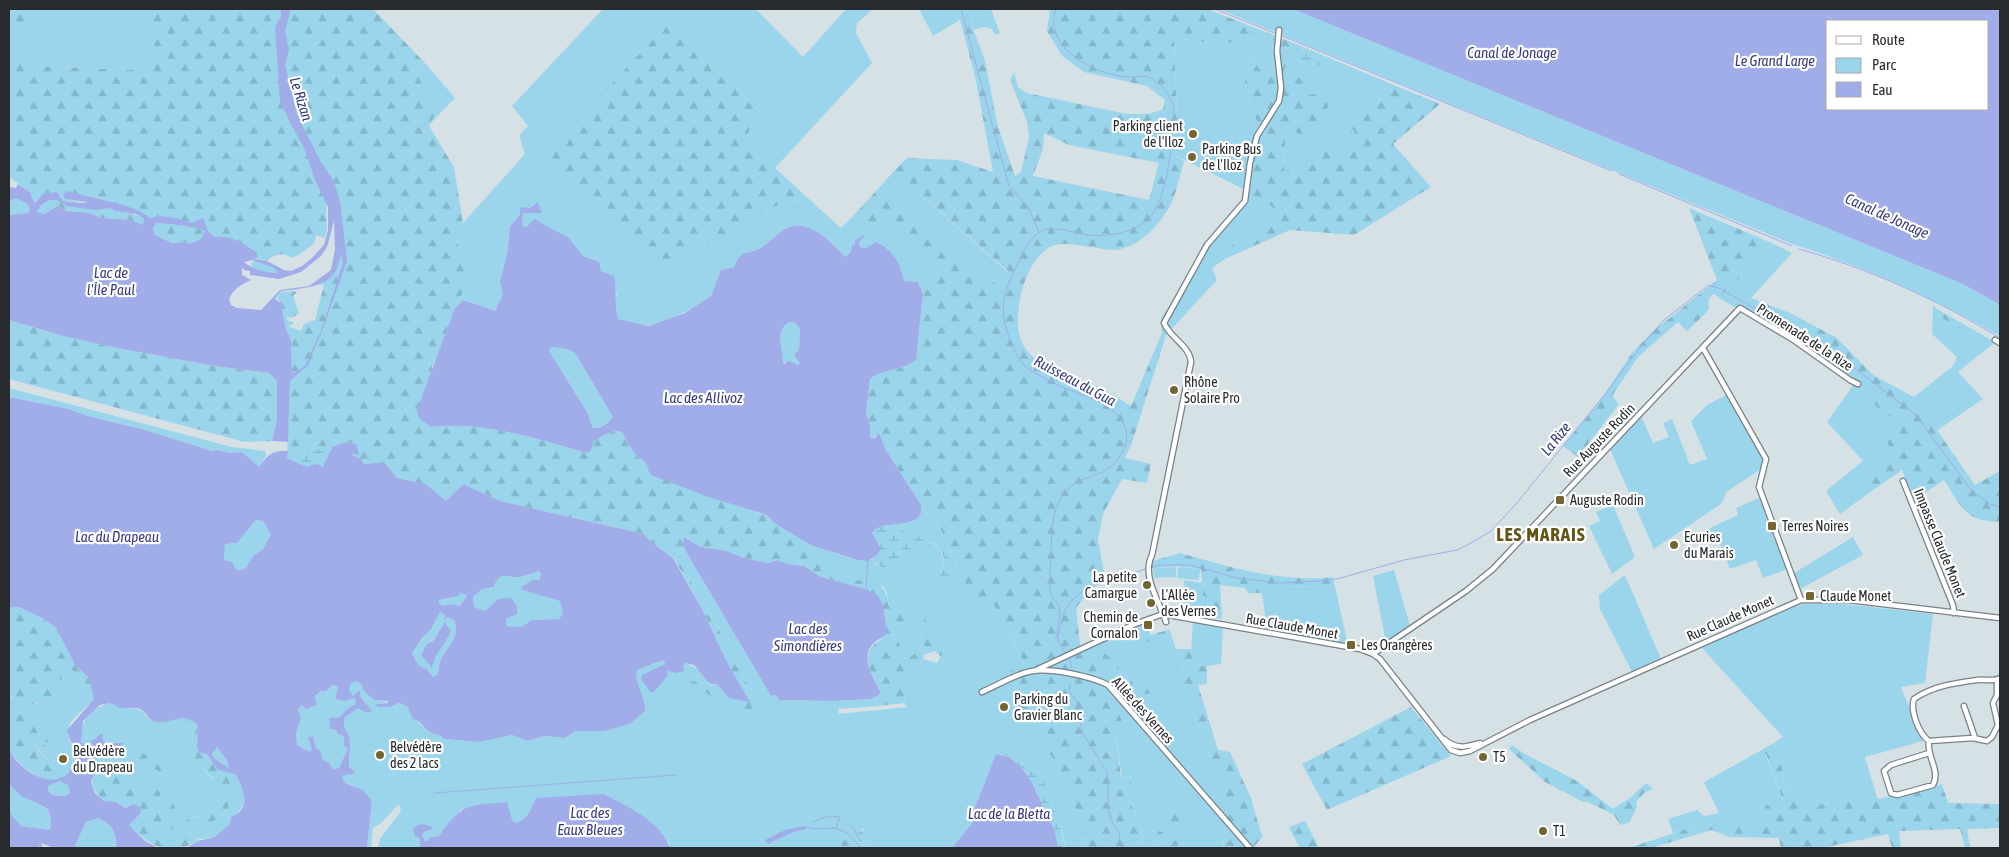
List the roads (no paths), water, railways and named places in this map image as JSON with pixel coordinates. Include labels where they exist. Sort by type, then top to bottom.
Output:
[{"type":"street","points":[[1166,622],[1152,585],[1148,565],[1154,546],[1190,356],[1167,331],[1164,323],[1207,245],[1245,201],[1250,163],[1257,136],[1279,101],[1281,88],[1277,37],[1279,30]]},
{"type":"street","name":"Rue Auguste Rodin","points":[[1373,654],[1478,582],[1740,308]]},
{"type":"street","name":"Promenade de la Rize","points":[[1740,308],[1792,339],[1858,384]]},
{"type":"street","points":[[1995,340],[2000,343]]},
{"type":"street","points":[[1703,348],[1766,459],[1759,487],[1801,600]]},
{"type":"street","name":"Impasse Claude Monet","points":[[1904,481],[1953,605],[1954,613]]},
{"type":"street","name":"Rue Claude Monet","points":[[1163,614],[1360,649],[1373,654],[1399,682],[1438,734],[1456,748],[1464,748],[1486,741],[1801,600],[1849,600],[2000,618]]},
{"type":"street","points":[[1034,671],[1135,624],[1163,614]]},
{"type":"street","name":"Allée des Vernes","points":[[982,692],[1034,671],[1073,675],[1100,680],[1108,684],[1250,848]]},
{"type":"street","points":[[1999,679],[1998,695],[1993,703],[1998,725],[1992,738],[1987,741],[1975,738],[1929,741],[1923,737],[1914,715],[1912,704],[1914,699],[1940,686],[1999,679]]},
{"type":"street","points":[[1964,706],[1975,738]]},
{"type":"street","points":[[1929,741],[1929,753],[1936,774],[1936,780],[1933,784],[1897,795],[1891,793],[1884,771],[1891,765],[1929,753]]},
{"type":"water","name":"Lac de l'Île Paul","points":[[281,9],[291,9],[285,31],[289,50],[285,65],[297,115],[322,164],[334,181],[340,202],[347,261],[322,331],[308,365],[290,381],[288,442],[272,441],[277,419],[277,381],[269,373],[215,366],[117,348],[63,336],[9,320],[9,215],[28,213],[30,210],[28,204],[16,198],[9,201],[9,187],[16,188],[18,184],[30,192],[34,202],[43,194],[57,192],[63,201],[88,202],[65,199],[63,194],[69,191],[123,205],[150,218],[161,216],[192,223],[203,218],[208,231],[215,237],[227,237],[238,241],[258,254],[255,259],[267,261],[284,270],[291,271],[302,266],[324,245],[328,230],[328,207],[315,180],[305,150],[280,101],[275,27],[281,16]],"holes":[[[50,200],[56,200],[66,206],[94,210],[111,208],[115,211],[136,214],[144,219],[143,225],[131,220],[102,218],[89,213],[67,211],[58,206],[44,214],[37,212],[41,205]],[[334,221],[335,250],[331,270],[309,286],[280,290],[261,310],[237,308],[231,305],[229,299],[233,292],[251,280],[242,275],[242,267],[244,270],[250,271],[250,275],[279,279],[301,272],[321,256],[327,247]],[[156,223],[160,223],[205,231],[201,239],[189,244],[184,242],[172,243],[155,235],[153,228]],[[341,254],[343,262],[321,331],[305,366],[292,374],[291,340],[286,329],[281,303],[275,299],[281,291],[318,285],[331,277],[337,268]],[[252,260],[274,268],[278,273],[252,267],[244,262]]]},
{"type":"water","name":"Canal de Jonage","points":[[1293,9],[2000,9],[2000,305],[1963,284]]},
{"type":"water","name":"Lac des Allivoz","points":[[538,202],[542,213],[523,213],[522,226],[527,227],[534,219],[569,238],[583,256],[599,262],[601,271],[614,276],[618,319],[648,326],[685,313],[711,296],[721,270],[734,267],[742,254],[761,248],[789,227],[797,225],[812,229],[827,239],[845,257],[851,252],[855,240],[866,234],[859,243],[860,247],[866,248],[876,242],[887,249],[898,263],[904,281],[918,282],[923,294],[916,360],[911,364],[875,375],[870,379],[866,414],[870,425],[870,438],[874,439],[879,433],[886,450],[921,505],[921,513],[917,519],[877,528],[872,533],[881,549],[877,555],[868,561],[857,560],[811,545],[761,513],[709,497],[651,475],[646,463],[634,453],[622,432],[611,432],[594,441],[591,451],[587,453],[510,432],[471,427],[431,427],[419,418],[417,410],[455,308],[463,300],[495,311],[503,294],[500,281],[507,254],[510,226],[520,215],[520,207],[530,208]],"holes":[[[789,322],[795,323],[800,329],[799,349],[794,355],[800,363],[798,365],[789,361],[784,364],[783,362],[780,341],[784,326]],[[553,347],[567,349],[575,353],[613,417],[604,425],[599,428],[593,428],[587,412],[549,351]]]},
{"type":"water","name":"Lac du Drapeau","points":[[9,397],[69,409],[212,451],[242,452],[259,467],[274,452],[288,451],[287,458],[307,467],[315,464],[323,467],[332,447],[346,442],[356,444],[359,453],[358,455],[353,453],[352,455],[361,459],[364,464],[384,462],[397,478],[426,484],[446,501],[463,484],[500,501],[644,534],[651,542],[673,558],[750,702],[729,698],[717,684],[710,684],[694,665],[685,663],[683,666],[685,671],[675,673],[667,670],[668,675],[655,691],[651,693],[641,679],[642,675],[665,664],[663,660],[637,670],[637,680],[644,701],[645,711],[630,724],[605,731],[576,731],[565,738],[545,736],[527,741],[512,735],[479,742],[444,739],[430,732],[413,719],[407,706],[399,703],[390,707],[378,707],[375,704],[388,703],[388,700],[374,700],[364,691],[361,684],[356,681],[351,683],[349,690],[353,696],[359,690],[362,699],[372,711],[367,713],[358,708],[344,718],[350,740],[349,767],[356,773],[342,776],[345,783],[363,790],[372,801],[367,848],[186,848],[201,840],[213,838],[230,824],[231,817],[238,814],[242,809],[244,799],[242,787],[236,775],[217,769],[207,754],[199,752],[197,747],[198,726],[193,721],[180,718],[155,722],[140,709],[120,708],[110,703],[100,705],[83,721],[81,742],[84,744],[86,751],[94,748],[90,740],[94,740],[100,734],[103,734],[103,741],[106,743],[124,743],[111,756],[106,753],[100,754],[94,759],[95,772],[91,782],[95,793],[104,801],[116,802],[126,808],[134,804],[141,808],[140,814],[129,825],[145,841],[158,848],[117,848],[113,830],[108,824],[98,818],[86,822],[75,846],[77,848],[54,848],[41,843],[43,848],[39,846],[38,848],[9,848],[9,812],[21,826],[50,830],[51,821],[48,809],[22,797],[9,784],[9,748],[19,763],[34,775],[52,779],[61,778],[68,773],[76,759],[67,730],[94,699],[89,678],[75,665],[56,628],[46,620],[19,607],[9,607]],"holes":[[[256,520],[263,521],[271,534],[263,549],[253,556],[245,569],[236,570],[232,562],[224,560],[225,544],[237,543]],[[539,571],[541,575],[539,580],[533,580],[521,587],[522,590],[560,601],[563,614],[559,619],[531,620],[522,627],[506,626],[506,619],[517,614],[517,606],[511,598],[498,599],[485,611],[474,607],[473,597],[482,589],[494,587],[496,581],[501,576],[519,577]],[[460,593],[467,595],[460,606],[450,604],[445,606],[439,604],[439,600],[459,596]],[[440,612],[445,615],[443,625],[434,640],[427,644],[421,655],[432,668],[435,658],[451,631],[444,621],[447,617],[454,620],[456,625],[455,635],[441,659],[438,674],[433,677],[427,669],[418,665],[412,653],[431,629]],[[333,685],[338,687],[335,699],[345,701],[353,698],[356,700],[355,704],[340,717],[329,718],[330,729],[336,730],[338,735],[340,734],[344,737],[344,746],[348,749],[339,768],[333,769],[329,763],[322,759],[321,751],[316,748],[313,736],[308,737],[312,750],[308,751],[297,745],[296,733],[301,718],[298,710],[302,705],[306,709],[317,705],[315,696],[321,691],[325,692]],[[217,747],[227,760],[229,768],[215,759],[212,754]],[[60,781],[68,785],[70,793],[65,796],[53,795],[48,791],[48,786]]]},
{"type":"water","name":"Lac des Simondières","points":[[684,537],[701,547],[727,551],[744,558],[768,563],[778,560],[787,564],[804,566],[821,577],[866,589],[878,596],[883,605],[887,633],[872,645],[869,651],[868,663],[881,693],[871,699],[833,701],[779,700],[776,695],[771,696],[685,550]]},
{"type":"water","name":"Lac de la Bletta","points":[[996,754],[1009,757],[1022,768],[1031,781],[1055,831],[1058,848],[952,848],[973,822],[973,812]]},
{"type":"water","name":"Lac des Eaux Bleues","points":[[603,794],[633,809],[651,822],[665,838],[670,848],[420,848],[420,841],[418,837],[415,837],[413,829],[417,825],[422,824],[432,827],[431,830],[425,831],[422,835],[425,841],[429,840],[430,837],[439,836],[454,817],[467,808],[483,804],[507,802],[512,820],[516,823],[531,810],[536,798]]},
{"type":"water","points":[[805,826],[806,829],[793,832],[768,844],[765,840],[785,830]]},
{"type":"waterway","points":[[961,9],[1009,186],[1028,207],[1039,232]]},
{"type":"waterway","name":"Ruisseau du Gua","points":[[1056,9],[1054,23],[1057,36],[1064,47],[1075,57],[1087,65],[1115,75],[1151,78],[1169,96],[1174,110],[1166,179],[1158,204],[1149,218],[1135,228],[1108,235],[1090,235],[1056,229],[1041,231],[1029,242],[1011,278],[1005,295],[1003,311],[1006,328],[1022,363],[1054,384],[1104,404],[1122,420],[1126,431],[1126,445],[1114,464],[1108,469],[1072,486],[1059,501],[1053,520],[1050,585],[1052,595],[1060,612],[1058,641],[1067,654]]},
{"type":"waterway","points":[[1215,9],[1277,34]]},
{"type":"waterway","points":[[1280,35],[1612,171]]},
{"type":"waterway","points":[[1619,174],[1792,246]]},
{"type":"waterway","points":[[1799,249],[1852,266],[1928,298],[2000,338]]},
{"type":"waterway","name":"La Rize","points":[[1150,568],[1162,565],[1190,565],[1237,578],[1280,583],[1319,581],[1337,579],[1404,560],[1457,550],[1473,542],[1491,531],[1516,504],[1664,320],[1709,285],[1721,289],[1843,359],[1917,416],[1971,490],[1990,504],[2000,507]]},
{"type":"waterway","points":[[866,589],[868,561]]},
{"type":"waterway","name":"La Rize","points":[[1056,637],[1067,607],[1082,592],[1103,582],[1146,569]]},
{"type":"waterway","name":"Ruisseau du Gua","points":[[1069,657],[1072,668]]},
{"type":"waterway","name":"Ruisseau du Gua","points":[[1070,684],[1069,691],[1077,702],[1082,732],[1107,772],[1109,813],[1113,824],[1119,832],[1121,848]]},
{"type":"waterway","points":[[434,793],[676,775]]},
{"type":"waterway","points":[[813,822],[828,816],[840,818]]},
{"type":"waterway","points":[[839,819],[836,828],[849,834],[861,848]]},
{"type":"waterway","points":[[852,826],[861,842]]},
{"type":"waterway","points":[[805,827],[814,829],[836,828]]},
{"type":"place","name":"Parking client de l'Iloz","points":[[1193,134]]},
{"type":"place","name":"Parking Bus de l'Iloz","points":[[1192,157]]},
{"type":"place","name":"Rhône Solaire Pro","points":[[1174,390]]},
{"type":"place","name":"Auguste Rodin","points":[[1560,500]]},
{"type":"place","name":"Terres Noires","points":[[1772,526]]},
{"type":"place","name":"Ecuries du Marais","points":[[1674,545]]},
{"type":"place","name":"La petite Camargue","points":[[1147,585]]},
{"type":"place","name":"Claude Monet","points":[[1810,596]]},
{"type":"place","name":"L'Allée des Vernes","points":[[1151,603]]},
{"type":"place","name":"Chemin de Cornalon","points":[[1148,625]]},
{"type":"place","name":"Les Orangères","points":[[1351,645]]},
{"type":"place","name":"Parking du Gravier Blanc","points":[[1004,707]]},
{"type":"place","name":"Belvédère des 2 lacs","points":[[380,755]]},
{"type":"place","name":"T5","points":[[1483,757]]},
{"type":"place","name":"Belvédère du Drapeau","points":[[63,759]]},
{"type":"place","name":"T1","points":[[1543,831]]},
{"type":"district","name":"LES MARAIS","points":[[1541,534]]},
{"type":"water label","name":"Le Grand Large","points":[[1775,61]]},
{"type":"water label","name":"Le Rizan","points":[[301,99]]}]
